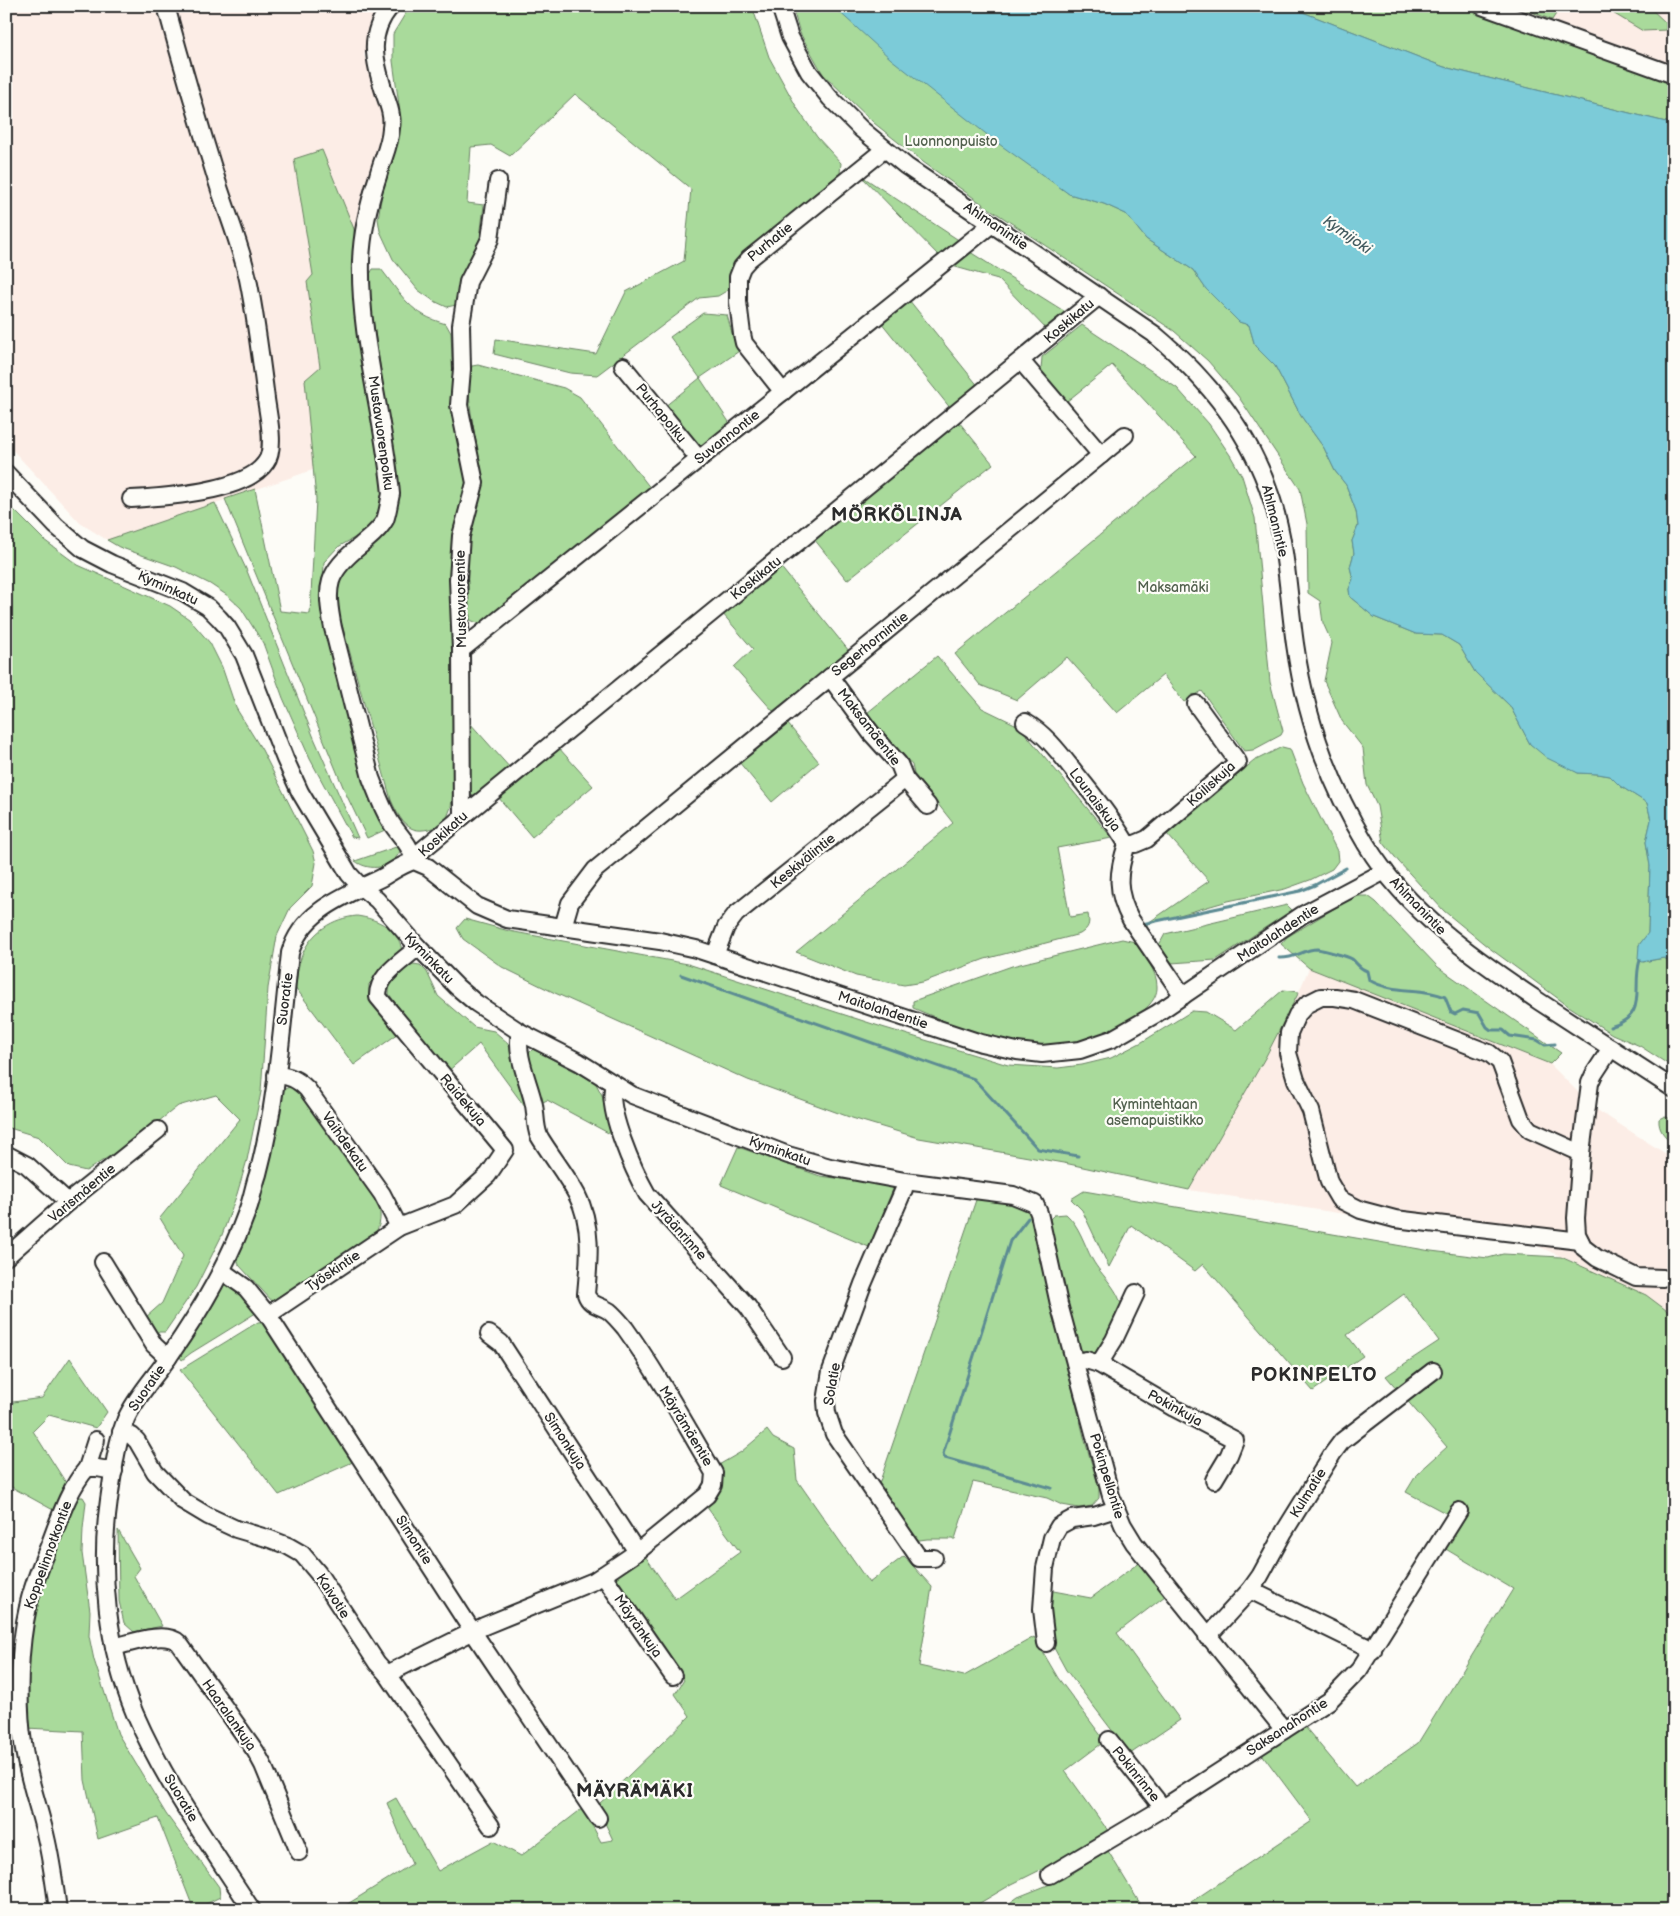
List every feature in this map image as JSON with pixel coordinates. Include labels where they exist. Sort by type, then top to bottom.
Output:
[{"type":"street","points":[[131,499],[182,496],[229,484],[252,475],[261,469],[267,461],[271,449],[270,425],[260,346],[248,277],[188,87],[166,6]]},
{"type":"street","name":"Mustavuorenpolku","points":[[391,6],[379,23],[375,35],[375,48],[376,64],[391,114],[392,128],[370,203],[365,226],[362,260],[362,311],[391,494],[385,519],[377,532],[341,561],[334,571],[329,586],[328,604],[371,778],[390,822],[411,849],[414,861]]},
{"type":"street","name":"Ahlmanintie","points":[[780,6],[790,37],[809,72],[849,117],[906,166],[1154,334],[1194,370],[1228,410],[1258,462],[1272,499],[1282,538],[1298,666],[1315,735],[1351,819],[1371,852],[1385,871],[1424,915],[1462,949],[1674,1089]]},
{"type":"street","points":[[1482,6],[1674,75]]},
{"type":"street","name":"Purhatie","points":[[783,392],[744,343],[738,302],[738,277],[742,267],[749,259],[885,149]]},
{"type":"street","name":"Mustavuorentie","points":[[462,816],[461,650],[458,579],[460,536],[475,483],[459,405],[462,369],[461,325],[468,282],[490,239],[498,181]]},
{"type":"street","name":"Suvannontie","points":[[461,650],[992,224]]},
{"type":"street","name":"Koskikatu","points":[[414,861],[421,851],[462,816],[1099,296]]},
{"type":"street","points":[[1021,361],[1101,455]]},
{"type":"street","name":"Purhapolku","points":[[623,366],[699,459]]},
{"type":"street","name":"Segerhornintie","points":[[563,927],[570,903],[595,870],[1125,435]]},
{"type":"street","name":"Kyminkatu","points":[[6,473],[56,526],[83,549],[112,564],[183,592],[208,607],[227,627],[244,655],[285,760],[300,792],[349,874],[377,900],[418,947],[470,998],[520,1032],[566,1054],[614,1085],[649,1103],[788,1155],[830,1168],[905,1181],[1013,1195],[1035,1204]]},
{"type":"street","name":"Maksamäentie","points":[[830,676],[871,733],[899,764],[905,779],[928,806]]},
{"type":"street","name":"Koiliskuja","points":[[1127,844],[1135,844],[1146,840],[1238,762],[1196,704]]},
{"type":"street","name":"Lounaiskuja","points":[[1026,722],[1036,728],[1054,747],[1104,809],[1127,844],[1121,862],[1120,895],[1124,907],[1184,996]]},
{"type":"street","name":"Keskivälintie","points":[[715,955],[726,927],[736,914],[905,779]]},
{"type":"street","points":[[361,887],[385,876],[405,863],[414,861]]},
{"type":"street","name":"Maitolahdentie","points":[[414,861],[422,863],[477,906],[493,914],[527,923],[660,941],[715,955],[981,1043],[1030,1054],[1061,1053],[1097,1046],[1134,1028],[1302,915],[1385,871]]},
{"type":"street","name":"Suoratie","points":[[252,1910],[155,1755],[135,1713],[114,1647],[107,1601],[105,1555],[107,1516],[121,1432],[134,1405],[200,1311],[222,1271],[249,1206],[263,1152],[276,1075],[292,946],[300,931],[313,916],[361,887]]},
{"type":"street","name":"Raidekuja","points":[[399,1226],[455,1205],[488,1175],[505,1150],[378,997],[381,981],[418,947]]},
{"type":"street","points":[[1580,1241],[1394,1219],[1361,1210],[1339,1199],[1329,1182],[1311,1111],[1296,1080],[1288,1053],[1290,1033],[1297,1015],[1307,1004],[1321,998],[1335,997],[1354,1000],[1489,1053],[1500,1062],[1521,1119],[1530,1130],[1581,1153]]},
{"type":"street","name":"Mäyrämäentie","points":[[387,1674],[474,1632],[604,1575],[637,1552],[707,1495],[713,1485],[714,1472],[671,1399],[624,1328],[613,1314],[590,1303],[587,1299],[589,1261],[586,1222],[577,1195],[538,1136],[535,1126],[535,1108],[517,1043],[520,1032]]},
{"type":"street","points":[[1611,1048],[1590,1083],[1581,1153],[1576,1218],[1577,1234],[1584,1248],[1597,1258],[1636,1277],[1663,1278]]},
{"type":"street","name":"Vaihdekatu","points":[[276,1075],[290,1076],[307,1089],[382,1194],[399,1226]]},
{"type":"street","name":"Jyräänrinne","points":[[614,1085],[611,1094],[617,1123],[640,1183],[647,1194],[748,1307],[782,1358]]},
{"type":"street","name":"Varismäentie","points":[[6,1257],[68,1202],[158,1130]]},
{"type":"street","points":[[6,1154],[27,1165],[68,1202]]},
{"type":"street","name":"Solatie","points":[[905,1181],[904,1189],[863,1284],[831,1371],[826,1400],[827,1412],[834,1434],[919,1558],[934,1558]]},
{"type":"street","name":"Pokinpellontie","points":[[1035,1204],[1039,1213],[1074,1362],[1116,1509],[1134,1544],[1284,1730]]},
{"type":"street","name":"Työskintie","points":[[268,1315],[399,1226]]},
{"type":"street","points":[[103,1262],[154,1345],[168,1358]]},
{"type":"street","name":"Simontie","points":[[222,1271],[246,1288],[268,1315],[474,1632],[598,1818]]},
{"type":"street","points":[[1099,1364],[1114,1340],[1136,1293]]},
{"type":"street","name":"Simonkuja","points":[[489,1334],[501,1343],[637,1552]]},
{"type":"street","name":"Pokinkuja","points":[[1074,1362],[1086,1360],[1099,1364],[1174,1408],[1235,1440],[1229,1455],[1214,1480]]},
{"type":"street","name":"Kulmatie","points":[[1208,1637],[1260,1576],[1284,1532],[1342,1442],[1433,1371]]},
{"type":"street","name":"Kaivotie","points":[[121,1432],[132,1436],[138,1441],[156,1472],[184,1501],[236,1530],[270,1539],[302,1554],[318,1573],[377,1663],[387,1674],[491,1826]]},
{"type":"street","name":"Koppelinnotkontie","points":[[58,1910],[47,1842],[25,1761],[22,1741],[21,1690],[24,1632],[34,1583],[71,1492],[79,1477],[87,1468],[96,1440]]},
{"type":"street","points":[[87,1468],[114,1471]]},
{"type":"street","points":[[1046,1643],[1042,1609],[1045,1568],[1052,1538],[1059,1526],[1072,1519],[1094,1516],[1116,1509]]},
{"type":"street","name":"Saksanahontie","points":[[1050,1875],[1163,1808],[1329,1701],[1359,1670],[1459,1511]]},
{"type":"street","name":"Mäyränkuja","points":[[604,1575],[674,1676]]},
{"type":"street","points":[[1250,1590],[1372,1650]]},
{"type":"street","name":"Haaralankuja","points":[[114,1647],[162,1636],[172,1638],[179,1643],[256,1752],[299,1852]]},
{"type":"street","name":"Pokinrinne","points":[[1109,1740],[1163,1808]]},
{"type":"shaded area","points":[[6,6],[380,6],[375,13],[364,55],[387,119],[365,198],[342,460],[107,540],[80,523],[6,443]]},
{"type":"shaded area","points":[[1287,6],[1674,6],[1674,123]]},
{"type":"shaded area","points":[[1309,968],[1550,1064],[1594,1108],[1674,1159],[1674,1316],[1646,1295],[1531,1243],[1189,1190],[1265,1058],[1299,992]]},
{"type":"green space","points":[[410,6],[752,6],[769,57],[797,108],[817,137],[841,163],[840,173],[736,260],[731,272],[728,290],[718,296],[699,298],[597,375],[570,373],[494,354],[496,339],[596,354],[626,292],[684,261],[691,189],[575,94],[510,156],[491,145],[471,147],[467,203],[484,205],[480,238],[463,276],[456,305],[447,307],[434,301],[418,290],[393,259],[380,231],[378,219],[382,193],[401,120],[393,61],[393,34]]},
{"type":"green space","name":"Luonnonpuisto","points":[[792,6],[836,6],[835,8],[1069,194],[1104,204],[1126,214],[1146,239],[1193,270],[1206,289],[1239,322],[1249,325],[1255,346],[1275,366],[1301,416],[1324,448],[1335,471],[1346,485],[1356,511],[1358,526],[1352,541],[1354,553],[1350,567],[1353,579],[1349,589],[1350,597],[1374,617],[1416,634],[1442,635],[1459,645],[1475,672],[1510,706],[1530,744],[1578,773],[1610,776],[1620,786],[1647,803],[1651,820],[1646,842],[1650,866],[1648,934],[1639,945],[1643,962],[1664,958],[1674,963],[1674,1068],[1640,1046],[1612,1034],[1567,1005],[1488,947],[1444,911],[1383,842],[1377,806],[1367,785],[1363,748],[1342,721],[1324,681],[1332,643],[1323,623],[1320,601],[1308,593],[1307,524],[1300,489],[1238,396],[1208,361],[1174,331],[981,203],[923,162],[874,123],[823,74],[800,33]]},
{"type":"green space","points":[[1287,6],[1459,6],[1674,84],[1674,124],[1444,67]]},
{"type":"green space","points":[[1517,6],[1557,6],[1559,9],[1552,20]]},
{"type":"green space","points":[[1601,6],[1648,6],[1666,23],[1666,30],[1643,31]]},
{"type":"green space","points":[[322,150],[354,229],[356,291],[368,394],[382,489],[380,505],[375,519],[363,533],[338,547],[324,562],[322,617],[370,797],[385,830],[367,838],[346,794],[225,499],[255,489],[280,611],[310,614],[316,499],[305,380],[320,367],[307,282],[313,275],[294,159]]},
{"type":"green space","points":[[860,175],[960,241],[940,257]]},
{"type":"green space","points":[[970,252],[1067,313],[1048,331],[998,279],[952,266]]},
{"type":"green space","points":[[373,269],[381,269],[415,310],[446,324],[451,333],[453,421],[467,486],[452,547],[453,791],[451,807],[445,823],[425,830],[417,830],[405,824],[391,800],[338,610],[339,578],[347,565],[375,545],[390,524],[396,469],[369,294],[370,274]]},
{"type":"green space","points":[[909,300],[979,387],[951,409],[881,322]]},
{"type":"green space","points":[[703,313],[727,315],[734,340],[742,349],[700,378],[670,337]]},
{"type":"green space","name":"Maksamäki","points":[[1082,325],[1177,388],[1209,424],[1242,476],[1255,518],[1270,682],[1283,731],[1281,735],[1253,750],[1244,751],[1202,691],[1184,702],[1163,675],[1117,713],[1067,657],[1017,700],[980,685],[955,654],[1196,456],[1112,365],[1066,402],[1041,370],[1042,357]]},
{"type":"green space","points":[[478,365],[564,388],[580,397],[651,489],[480,624],[470,620],[467,568],[469,536],[482,482],[469,391],[472,366]]},
{"type":"green space","points":[[700,378],[731,425],[707,445],[700,445],[664,407]]},
{"type":"green space","points":[[959,422],[993,464],[847,580],[814,539]]},
{"type":"green space","points":[[6,502],[44,540],[78,565],[170,606],[189,619],[210,643],[222,667],[236,708],[262,750],[313,851],[316,863],[312,886],[290,908],[277,936],[268,988],[261,1092],[247,1160],[237,1194],[222,1235],[196,1287],[165,1332],[156,1332],[145,1318],[162,1303],[183,1256],[160,1218],[240,1119],[216,1095],[178,1106],[134,1141],[86,1171],[69,1167],[39,1137],[6,1127]]},
{"type":"green space","points":[[215,503],[247,571],[314,738],[358,838],[352,837],[310,759],[283,698],[263,643],[241,608],[228,596],[210,584],[176,567],[119,547],[107,540]]},
{"type":"green space","points":[[779,565],[849,651],[773,711],[734,667],[753,649],[722,613]]},
{"type":"green space","points":[[937,656],[982,708],[1019,726],[1112,838],[1057,848],[1070,917],[1088,914],[1088,926],[1080,934],[985,959],[923,982],[904,985],[856,976],[796,952],[953,823],[914,774],[912,765],[867,713]]},
{"type":"green space","points":[[469,722],[511,769],[478,796],[468,794]]},
{"type":"green space","points":[[787,723],[819,762],[772,802],[739,762]]},
{"type":"green space","points":[[558,747],[593,786],[532,837],[498,797]]},
{"type":"green space","points":[[1282,747],[1290,749],[1303,783],[1337,851],[1338,861],[1332,869],[1310,880],[1285,889],[1228,901],[1145,925],[1209,881],[1166,833],[1254,761]]},
{"type":"green space","points":[[399,846],[400,851],[396,857],[386,865],[367,867],[355,861]]},
{"type":"green space","points":[[1358,896],[1368,896],[1376,902],[1438,967],[1561,1053],[1550,1064],[1309,968],[1281,944],[1287,937]]},
{"type":"green space","points":[[1287,905],[1292,910],[1216,960],[1171,963],[1159,945],[1165,934]]},
{"type":"green space","points":[[357,916],[380,923],[392,931],[397,937],[402,952],[369,984],[369,995],[399,1033],[354,1065],[295,987],[301,959],[311,939],[331,923]]},
{"type":"green space","name":"Kymintehtaan asemapuistikko","points":[[465,919],[509,931],[688,964],[882,1027],[1008,1065],[1058,1068],[1082,1065],[1111,1058],[1142,1042],[1192,1011],[1206,1012],[1236,1030],[1283,990],[1299,992],[1265,1058],[1189,1190],[1069,1164],[919,1138],[852,1118],[748,1080],[555,993],[502,967],[463,939],[457,928]]},
{"type":"green space","points":[[1122,939],[1135,942],[1152,968],[1157,986],[1155,997],[1147,1008],[1120,1026],[1074,1043],[1057,1046],[1017,1044],[977,1034],[913,1008],[913,1001],[1012,966]]},
{"type":"green space","points":[[413,964],[420,965],[427,972],[438,996],[474,1027],[494,1031],[508,1043],[533,1118],[479,1044],[446,1073],[389,994],[390,981],[407,966]]},
{"type":"green space","points":[[533,1049],[595,1082],[602,1095],[612,1135],[547,1100],[539,1104],[528,1054]]},
{"type":"green space","points":[[295,1087],[307,1097],[375,1197],[380,1211],[380,1221],[374,1235],[272,1301],[239,1265],[237,1258],[283,1090]]},
{"type":"green space","points":[[1665,1116],[1674,1121],[1674,1144],[1665,1136],[1660,1127],[1659,1119]]},
{"type":"green space","points":[[738,1147],[820,1176],[889,1185],[893,1189],[869,1247],[721,1185]]},
{"type":"green space","points":[[1084,1191],[1431,1251],[1488,1258],[1503,1254],[1561,1257],[1646,1295],[1674,1316],[1674,1910],[1179,1910],[1312,1821],[1262,1754],[1305,1727],[1355,1787],[1418,1743],[1513,1589],[1444,1548],[1451,1516],[1406,1492],[1417,1474],[1447,1447],[1386,1376],[1439,1341],[1404,1294],[1347,1335],[1363,1356],[1313,1391],[1203,1264],[1195,1271],[1131,1225],[1109,1267],[1082,1210],[1071,1199]]},
{"type":"green space","points":[[977,1197],[1022,1206],[1030,1214],[1085,1441],[1099,1488],[1099,1498],[1092,1506],[1079,1508],[1062,1505],[1047,1498],[973,1482],[955,1539],[912,1541],[878,1487]]},
{"type":"green space","points":[[1066,1214],[1071,1218],[1092,1259],[1121,1302],[1122,1310],[1097,1356],[1084,1352],[1075,1342],[1049,1220],[1054,1215]]},
{"type":"green space","points":[[227,1279],[259,1311],[182,1360],[179,1355],[222,1281]]},
{"type":"green space","points":[[267,1321],[355,1461],[279,1495],[180,1370],[258,1322]]},
{"type":"green space","points":[[70,1358],[107,1412],[96,1428],[49,1415],[33,1431],[68,1486],[55,1511],[6,1484],[6,1403],[42,1398]]},
{"type":"green space","points":[[767,1430],[773,1438],[794,1449],[797,1480],[869,1583],[904,1556],[932,1587],[919,1666],[964,1676],[1034,1637],[1058,1678],[1105,1741],[1065,1771],[1111,1835],[1012,1884],[968,1910],[338,1910],[412,1864],[387,1803],[396,1798],[438,1871],[493,1841],[521,1856],[583,1808],[601,1842],[613,1840],[597,1806],[690,1716],[675,1694],[684,1680],[618,1584],[616,1574],[645,1556],[675,1599],[740,1552],[706,1506],[719,1488],[721,1478],[717,1466],[741,1452]]},
{"type":"green space","points":[[80,1497],[83,1497],[86,1502],[82,1553],[90,1611],[89,1636],[94,1660],[118,1734],[166,1814],[219,1887],[220,1897],[194,1910],[158,1818],[98,1839],[85,1780],[83,1731],[26,1728],[29,1650],[36,1606],[43,1579],[53,1553],[75,1502]]},
{"type":"green space","points":[[118,1530],[140,1568],[134,1576],[162,1626],[134,1632],[124,1623],[119,1601]]},
{"type":"green space","points":[[1140,1562],[1165,1596],[1117,1633],[1180,1720],[1130,1754],[1066,1670],[1054,1648],[1048,1626],[1048,1590],[1091,1598]]},
{"type":"green space","points":[[1108,1851],[1144,1910],[1000,1910],[1018,1897],[1063,1879]]},
{"type":"water","name":"Kymijoki","points":[[836,6],[1287,6],[1444,67],[1674,124],[1674,963],[1664,958],[1642,962],[1638,958],[1639,945],[1648,933],[1650,866],[1646,842],[1651,820],[1647,803],[1620,786],[1610,776],[1578,773],[1547,758],[1530,744],[1510,706],[1475,672],[1459,645],[1442,635],[1416,634],[1374,617],[1350,597],[1349,589],[1353,579],[1350,567],[1354,553],[1352,541],[1358,526],[1356,511],[1346,485],[1335,471],[1324,448],[1301,416],[1275,366],[1255,346],[1249,325],[1239,322],[1206,289],[1193,270],[1146,239],[1126,214],[1104,204],[1069,194],[999,144],[891,59],[835,8]]},
{"type":"waterway","points":[[1142,924],[1300,891],[1346,868]]},
{"type":"waterway","points":[[1279,958],[1290,957],[1312,949],[1345,956],[1367,971],[1369,980],[1379,985],[1426,992],[1445,997],[1451,1012],[1455,1014],[1463,1010],[1479,1013],[1487,1027],[1491,1030],[1503,1030],[1510,1036],[1537,1040],[1545,1045],[1555,1044]]},
{"type":"waterway","points":[[1610,1027],[1630,1016],[1635,1008],[1640,960]]},
{"type":"waterway","points":[[681,975],[974,1079],[1038,1149],[1078,1156]]},
{"type":"waterway","points":[[1028,1218],[1010,1241],[943,1454],[945,1458],[1051,1488]]},
{"type":"district","name":"MÖRKÖLINJA","points":[[897,515]]},
{"type":"district","name":"POKINPELTO","points":[[1314,1375]]},
{"type":"district","name":"MÄYRÄMÄKI","points":[[635,1791]]}]
